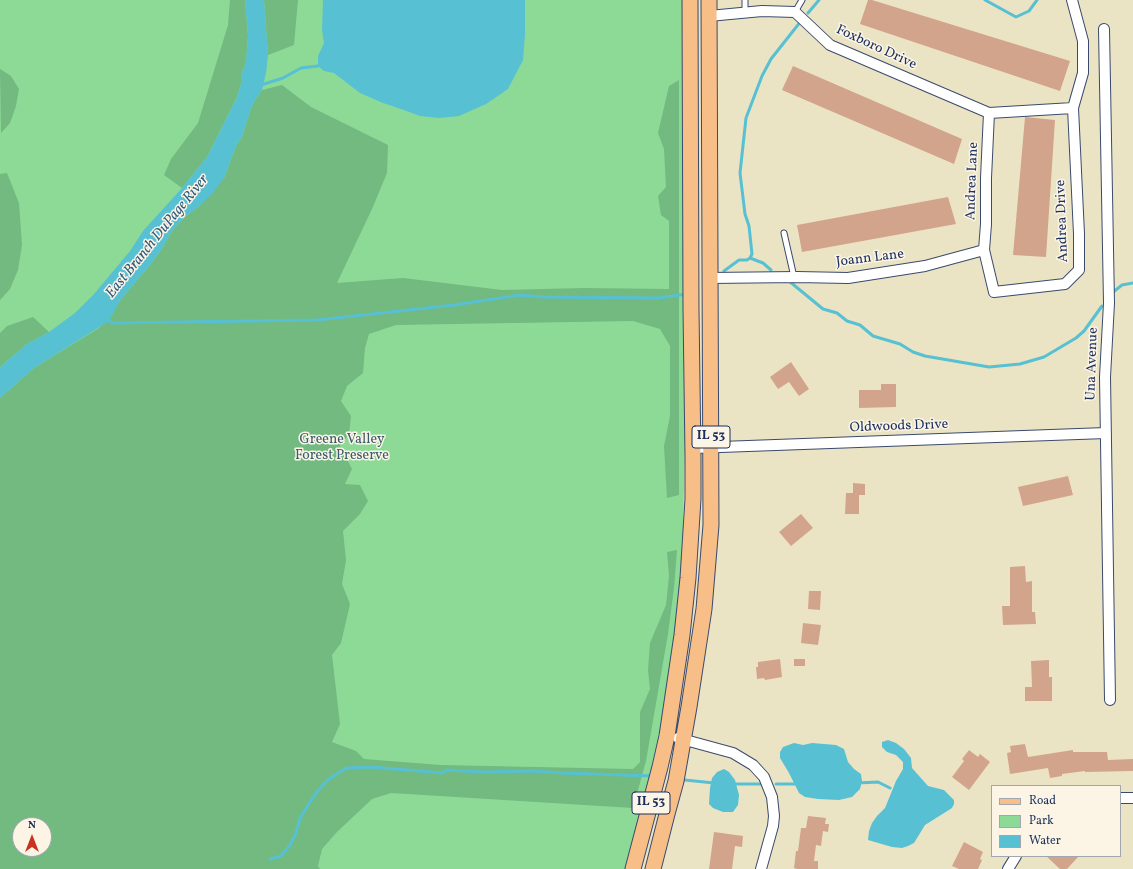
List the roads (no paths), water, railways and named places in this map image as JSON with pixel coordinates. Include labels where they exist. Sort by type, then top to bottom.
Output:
[{"type":"main road","name":"IL 53","points":[[633,869],[660,768],[682,635],[688,578],[693,499],[690,0]]},
{"type":"main road","name":"IL 53","points":[[653,869],[676,781],[684,740],[704,609],[711,525],[709,0]]},
{"type":"street","points":[[989,113],[1073,108],[1083,73],[1083,41],[1072,0]]},
{"type":"street","points":[[709,16],[762,11],[795,12]]},
{"type":"street","name":"Foxboro Drive","points":[[795,12],[830,45],[989,113]]},
{"type":"street","name":"Una Avenue","points":[[1104,29],[1109,303],[1105,377],[1110,700]]},
{"type":"street","name":"Andrea Drive","points":[[984,250],[994,292],[1065,284],[1079,270],[1079,234],[1073,108]]},
{"type":"street","name":"Andrea Lane","points":[[984,250],[989,113]]},
{"type":"street","name":"Joann Lane","points":[[710,278],[848,278],[925,266],[984,250]]},
{"type":"street","name":"Oldwoods Drive","points":[[693,448],[1106,433]]},
{"type":"street","points":[[666,736],[733,753],[753,765],[764,777],[772,797],[774,816],[773,826],[761,869]]},
{"type":"street","points":[[1121,798],[1133,798]]},
{"type":"street","points":[[1008,869],[1015,857]]},
{"type":"lane","points":[[745,0],[745,12]]},
{"type":"lane","points":[[795,12],[802,0]]},
{"type":"lane","points":[[784,233],[794,277]]},
{"type":"water","name":"East Branch DuPage River","points":[[245,0],[264,0],[268,55],[266,73],[262,90],[251,108],[242,137],[236,146],[224,178],[212,194],[185,217],[172,231],[150,265],[121,299],[109,321],[34,368],[0,398],[0,367],[27,344],[49,332],[75,313],[94,294],[130,251],[143,231],[182,188],[207,157],[237,97],[241,84],[241,76],[246,62],[248,36]]},
{"type":"water","points":[[323,0],[525,0],[523,60],[508,89],[486,104],[459,116],[439,118],[420,116],[360,93],[334,73],[324,71],[318,66],[318,56],[324,43],[322,30]]},
{"type":"water","points":[[888,740],[896,743],[904,749],[911,758],[912,768],[928,786],[944,790],[954,800],[952,808],[925,825],[914,843],[902,848],[892,847],[868,840],[872,823],[885,808],[896,781],[903,769],[903,762],[896,755],[887,752],[882,747],[882,742]]},
{"type":"water","points":[[794,743],[803,745],[812,743],[836,745],[844,749],[848,762],[861,774],[862,781],[860,789],[852,797],[839,800],[805,797],[799,793],[780,758],[780,752],[783,747]]},
{"type":"water","points":[[724,769],[729,772],[735,780],[739,795],[738,805],[733,812],[723,812],[713,808],[709,804],[712,778],[717,772]]},
{"type":"waterway","points":[[808,13],[819,0]]},
{"type":"waterway","points":[[985,0],[1016,17],[1029,11],[1037,0]]},
{"type":"waterway","points":[[750,258],[752,254],[749,226],[745,214],[740,173],[746,118],[762,76],[771,59],[801,21]]},
{"type":"waterway","points":[[261,85],[283,78],[301,68],[318,66]]},
{"type":"waterway","points":[[750,258],[763,263],[771,270]]},
{"type":"waterway","points":[[724,271],[739,260],[747,260],[750,258]]},
{"type":"waterway","points":[[789,281],[823,309],[837,313],[847,321],[860,325],[873,336],[900,344],[913,352],[925,356],[989,367],[1020,364],[1044,357],[1076,338],[1084,331],[1102,306]]},
{"type":"waterway","points":[[1112,293],[1122,285],[1133,283]]},
{"type":"waterway","points":[[106,320],[114,323],[317,320],[454,305],[520,295],[543,297],[659,298],[687,294]]},
{"type":"waterway","points":[[270,859],[281,856],[290,845],[296,833],[300,818],[316,793],[329,779],[346,768],[372,767],[442,773],[447,770],[483,772],[533,771],[652,776]]},
{"type":"waterway","points":[[685,780],[714,783]]},
{"type":"waterway","points":[[857,783],[878,782],[890,788]]},
{"type":"waterway","points":[[733,784],[764,784]]},
{"type":"waterway","points":[[776,784],[798,784]]},
{"type":"park label","name":"Greene Valley Forest Preserve","points":[[342,448]]}]
